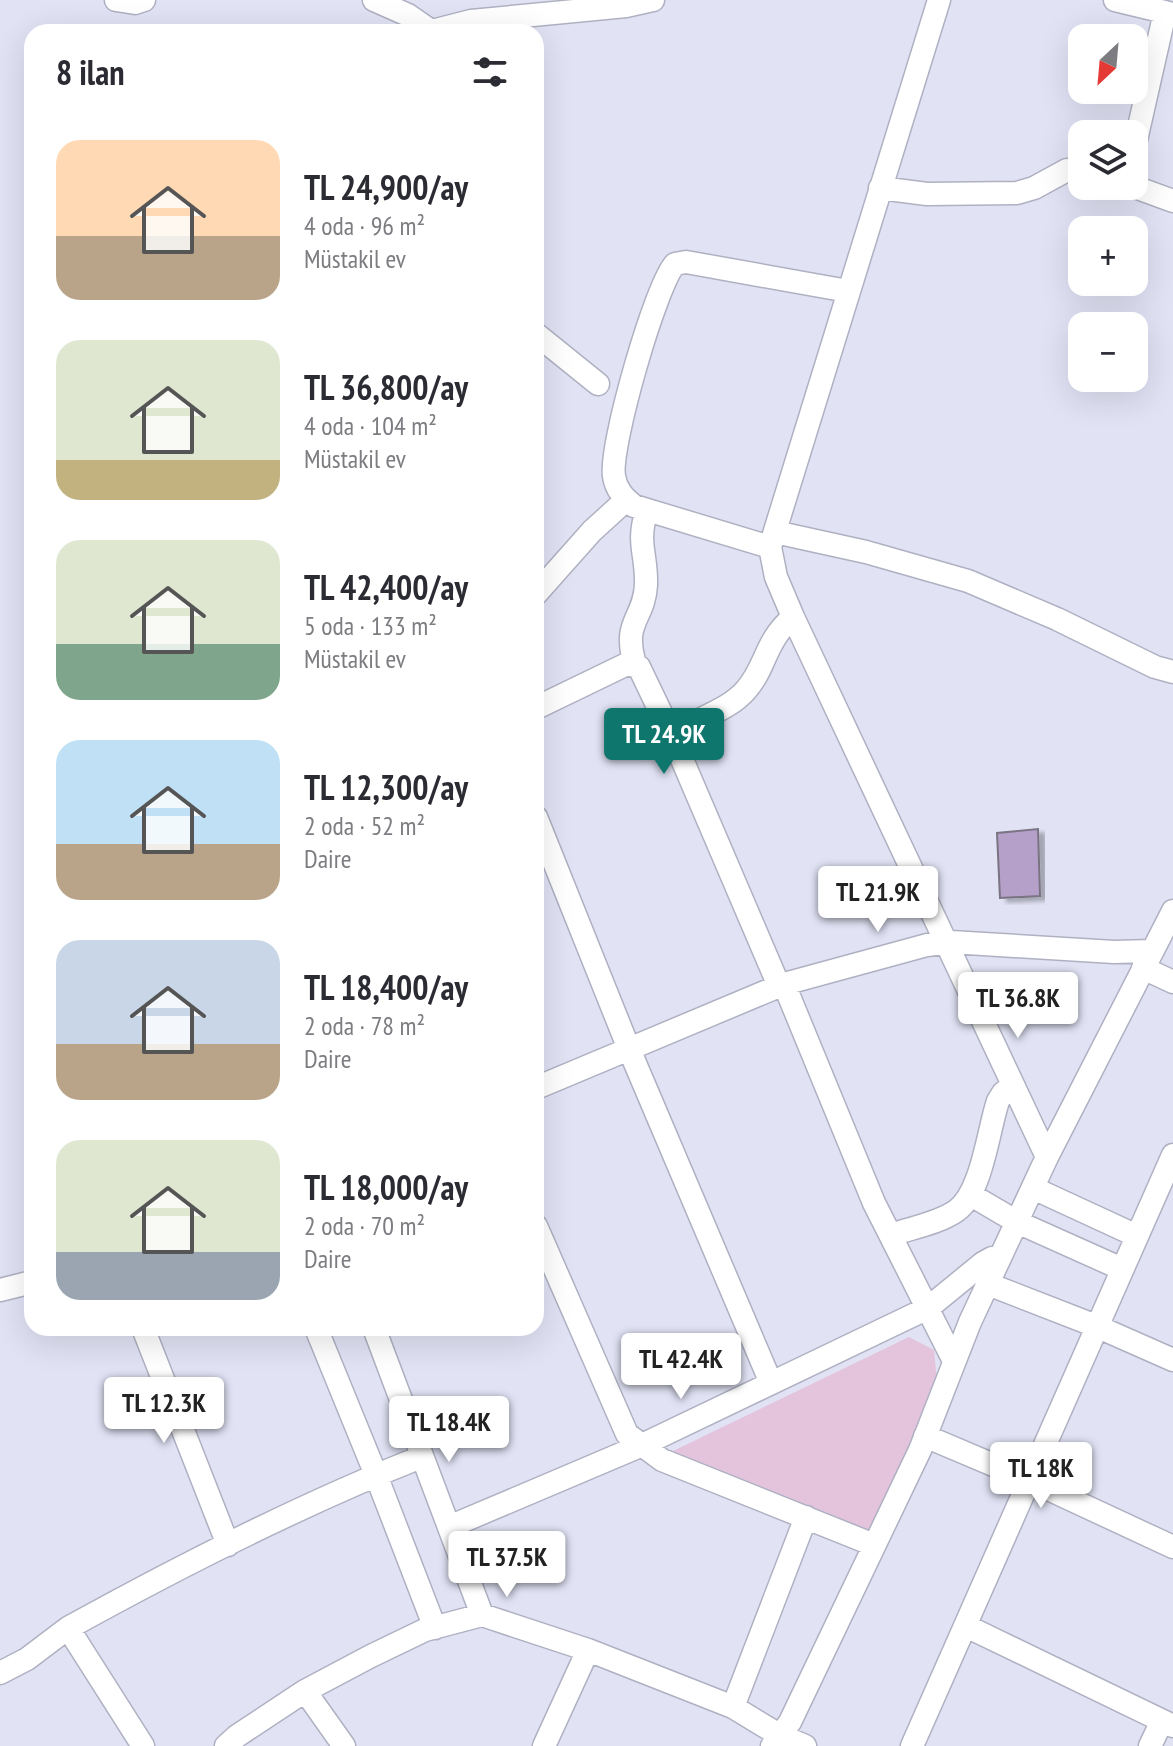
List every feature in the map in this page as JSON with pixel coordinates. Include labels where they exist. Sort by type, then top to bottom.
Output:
[{"type":"street","points":[[116,0],[135,3],[144,0]]},
{"type":"street","points":[[374,0],[408,15],[419,24]]},
{"type":"street","points":[[460,24],[626,6],[653,0]]},
{"type":"street","points":[[939,0],[772,540],[776,577],[793,617],[1047,1157]]},
{"type":"street","points":[[1121,1],[1169,13],[1141,120]]},
{"type":"street","points":[[544,24],[568,12]]},
{"type":"street","points":[[880,188],[927,194],[1010,194],[1034,188],[1068,170]]},
{"type":"street","points":[[1148,192],[1173,201]]},
{"type":"street","points":[[848,291],[686,262],[672,266],[627,396],[616,439],[614,477],[620,493],[626,500],[647,510],[772,540],[866,552],[968,581],[1057,619],[1155,667],[1173,672]]},
{"type":"street","points":[[544,340],[598,384]]},
{"type":"street","points":[[544,585],[592,531],[626,500]]},
{"type":"street","points":[[647,510],[640,544],[645,593],[630,633],[635,664],[672,736],[874,1203],[954,1361]]},
{"type":"street","points":[[672,736],[688,724],[737,700],[758,672],[777,632],[793,617]]},
{"type":"street","points":[[544,704],[627,664],[635,664]]},
{"type":"street","points":[[544,837],[629,1049],[771,1383]]},
{"type":"street","points":[[776,1741],[790,1722],[925,1436],[954,1361],[1047,1157],[1173,911]]},
{"type":"street","points":[[544,1085],[781,985],[927,945],[946,942],[1114,952],[1147,960],[1173,982]]},
{"type":"street","points":[[891,1235],[954,1213],[971,1195],[998,1101],[1013,1085]]},
{"type":"street","points":[[912,1746],[1096,1326],[1171,1167]]},
{"type":"street","points":[[1033,1188],[1137,1236]]},
{"type":"street","points":[[971,1195],[1017,1222],[1122,1269]]},
{"type":"street","points":[[544,1244],[627,1434],[640,1446],[662,1460],[874,1545]]},
{"type":"street","points":[[449,1527],[640,1446],[928,1308],[983,1263],[1000,1258]]},
{"type":"street","points":[[0,1290],[24,1284]]},
{"type":"street","points":[[988,1284],[1173,1360]]},
{"type":"street","points":[[146,1336],[228,1545]]},
{"type":"street","points":[[319,1336],[435,1628]]},
{"type":"street","points":[[377,1336],[482,1615]]},
{"type":"street","points":[[925,1436],[1173,1547]]},
{"type":"street","points":[[0,1673],[27,1659],[68,1628],[228,1545],[421,1457]]},
{"type":"street","points":[[733,1707],[806,1517]]},
{"type":"street","points":[[226,1746],[305,1691],[371,1656],[435,1628],[482,1615],[588,1650],[733,1707],[776,1741],[805,1746]]},
{"type":"street","points":[[966,1626],[1168,1724],[1150,1746]]},
{"type":"street","points":[[68,1628],[143,1746]]},
{"type":"street","points":[[544,1746],[588,1650]]},
{"type":"street","points":[[305,1691],[344,1746]]},
{"type":"shaded area","points":[[909,1337],[934,1350],[937,1381],[871,1536],[671,1452]]},
{"type":"building","points":[[1038,829],[1040,896],[1000,898],[997,833]]}]
